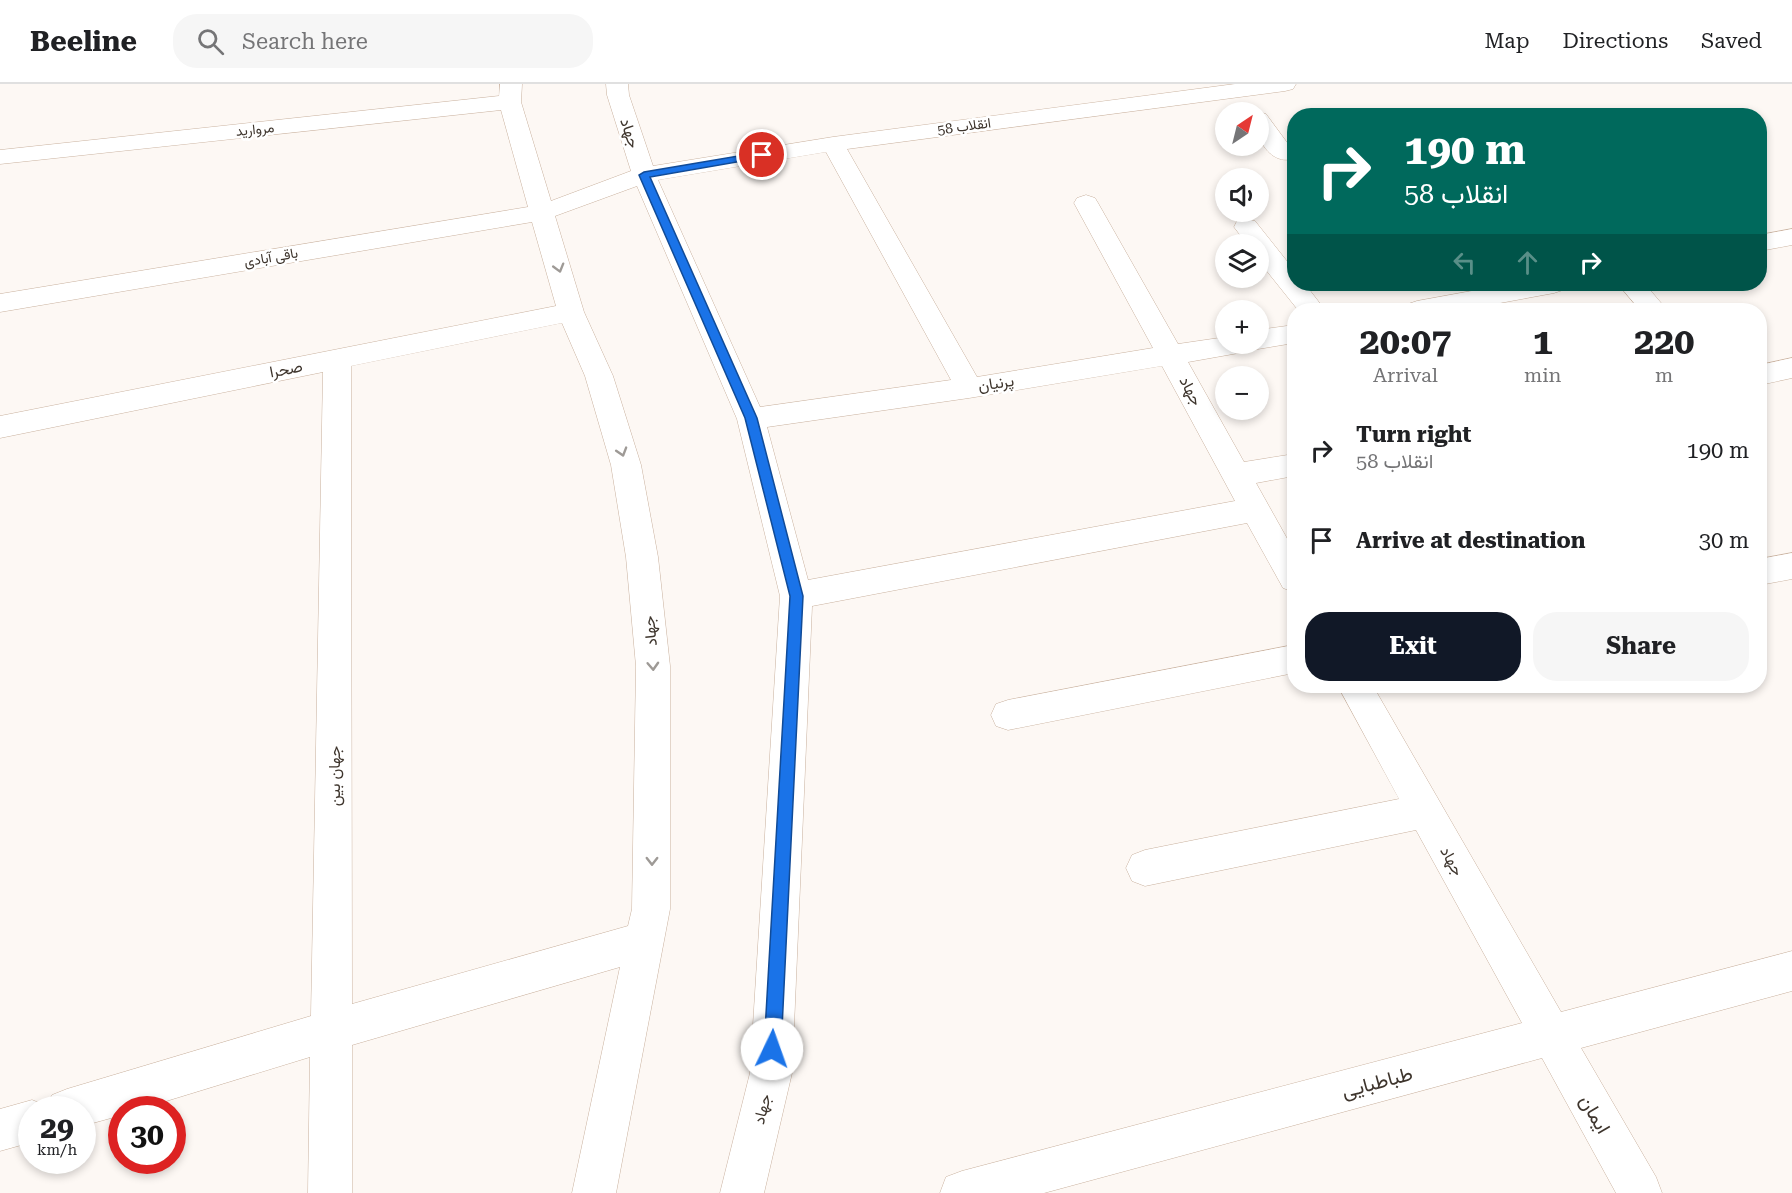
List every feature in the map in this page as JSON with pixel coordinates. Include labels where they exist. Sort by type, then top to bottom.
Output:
[{"type":"street","name":"جهاد","points":[[617,84],[618,95],[644,175],[751,418],[796,596],[771,1073],[742,1193]]},
{"type":"street","name":"انقلاب 58","points":[[644,175],[834,144],[1285,84]]},
{"type":"street","points":[[1237,90],[1246,102]]},
{"type":"street","name":"جهاد","points":[[510,93],[571,312],[599,375],[626,465],[642,557],[653,666],[651,909],[594,1193]]},
{"type":"street","name":"مروارید","points":[[0,157],[510,93]]},
{"type":"street","points":[[1269,134],[1284,154]]},
{"type":"street","points":[[834,144],[969,387]]},
{"type":"street","name":"باقی آبادی","points":[[0,303],[543,212],[644,175]]},
{"type":"street","name":"جهاد","points":[[1086,203],[1287,566]]},
{"type":"street","points":[[1246,227],[1287,279]]},
{"type":"street","points":[[1767,242],[1792,237]]},
{"type":"street","points":[[1297,291],[1306,303]]},
{"type":"street","points":[[1453,303],[1513,291]]},
{"type":"street","points":[[1637,291],[1648,303]]},
{"type":"street","name":"صحرا","points":[[0,427],[571,312]]},
{"type":"street","points":[[1269,338],[1287,335]]},
{"type":"street","name":"پرنیان","points":[[751,418],[1215,348]]},
{"type":"street","name":"جهان بین","points":[[330,1193],[337,359]]},
{"type":"street","points":[[1767,373],[1792,368]]},
{"type":"street","points":[[1236,475],[1287,466]]},
{"type":"street","points":[[796,596],[1255,509]]},
{"type":"street","points":[[1767,571],[1792,566]]},
{"type":"street","points":[[1008,715],[1287,659]]},
{"type":"street","name":"جهاد","points":[[1359,693],[1550,1036]]},
{"type":"street","points":[[1145,868],[1425,811]]},
{"type":"street","points":[[96,1101],[332,1030],[646,940]]},
{"type":"street","name":"طباطبایی","points":[[962,1193],[1792,971]]},
{"type":"street","name":"ایمان","points":[[1550,1036],[1640,1193]]},
{"type":"street","points":[[0,1130],[18,1125]]},
{"type":"route","points":[[762,155],[644,175],[751,418],[796,596],[772,1049]]}]
